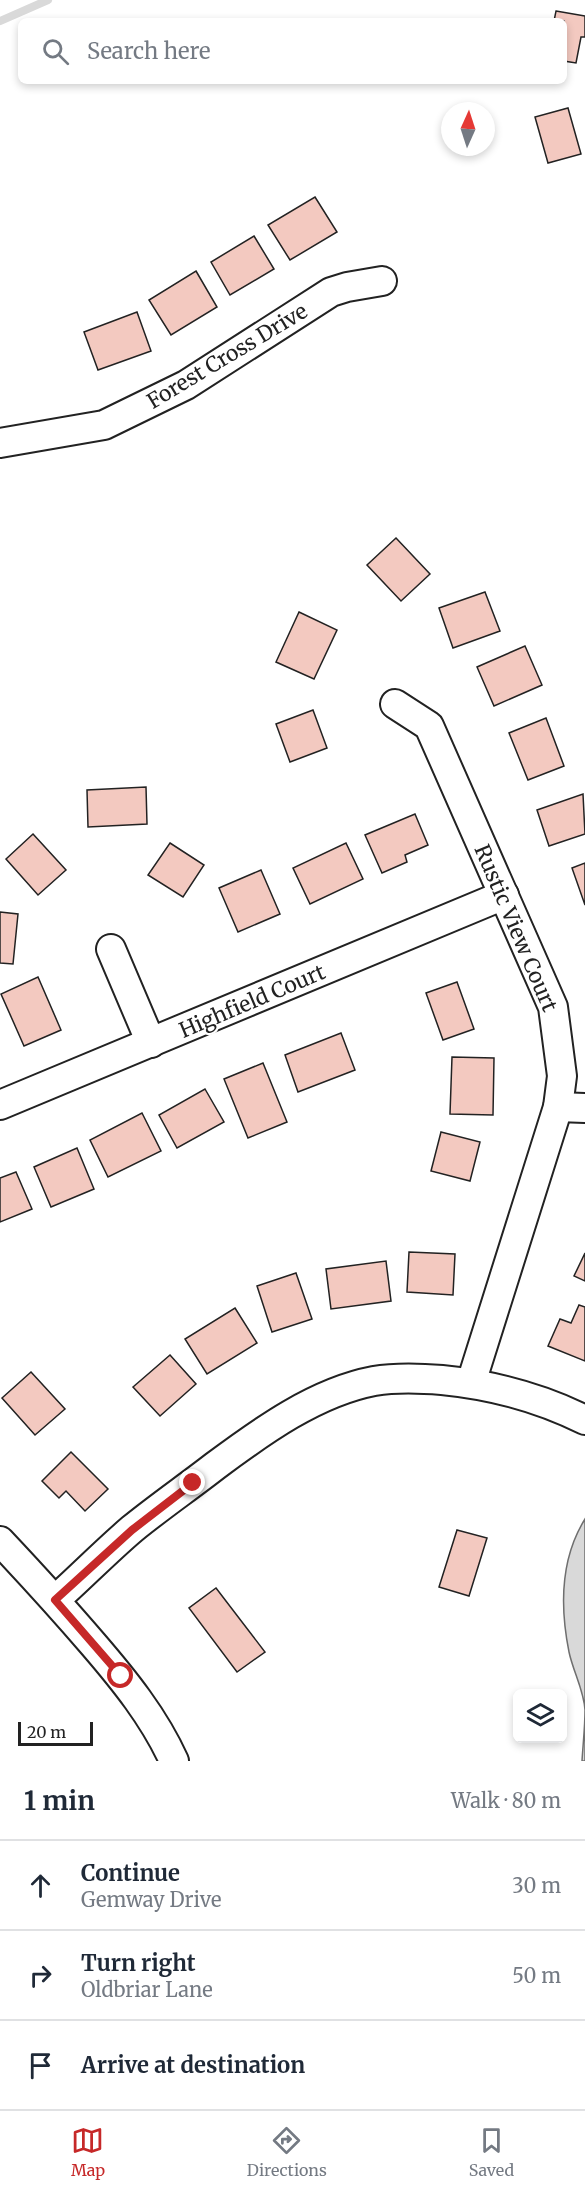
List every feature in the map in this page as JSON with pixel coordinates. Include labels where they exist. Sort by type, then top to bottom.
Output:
[{"type":"street","name":"Forest Cross Drive","points":[[0,443],[104,425],[186,385],[331,292],[382,281]]},
{"type":"street","name":"Rustic View Court","points":[[395,704],[429,726],[504,895],[553,1007],[562,1076],[572,1108],[471,1383]]},
{"type":"street","name":"Highfield Court","points":[[0,1105],[504,895]]},
{"type":"street","points":[[111,949],[151,1043]]},
{"type":"street","points":[[55,1600],[132,1530],[201,1477],[270,1428],[316,1402],[353,1387],[375,1381],[410,1377],[471,1383],[507,1389],[554,1405],[585,1420]]},
{"type":"street","points":[[0,1541],[121,1676],[164,1739],[174,1761]]},
{"type":"shaded area","points":[[585,1519],[585,1710],[566,1635],[564,1584],[571,1550]]},
{"type":"shaded area","points":[[585,1710],[585,1761],[582,1761],[584,1729]]},
{"type":"building","points":[[556,11],[585,16],[585,37],[581,37],[576,63],[567,62],[567,18],[555,18]]},
{"type":"building","points":[[568,108],[581,154],[548,163],[535,117]]},
{"type":"building","points":[[315,197],[337,232],[290,260],[268,225]]},
{"type":"building","points":[[254,236],[274,269],[230,295],[211,262]]},
{"type":"building","points":[[196,271],[217,307],[171,335],[149,300]]},
{"type":"building","points":[[137,312],[151,351],[98,370],[84,332]]},
{"type":"building","points":[[396,538],[430,574],[401,601],[367,565]]},
{"type":"building","points":[[485,592],[500,631],[453,648],[439,608]]},
{"type":"building","points":[[299,612],[337,630],[314,679],[276,662]]},
{"type":"building","points":[[525,646],[542,685],[494,706],[477,667]]},
{"type":"building","points":[[313,710],[327,748],[290,762],[276,724]]},
{"type":"building","points":[[546,718],[564,766],[528,780],[509,733]]},
{"type":"building","points":[[146,787],[147,824],[88,827],[87,790]]},
{"type":"building","points":[[583,794],[585,834],[549,846],[537,810]]},
{"type":"building","points":[[415,814],[428,845],[405,855],[407,862],[382,873],[365,835]]},
{"type":"building","points":[[33,834],[66,870],[38,895],[6,859]]},
{"type":"building","points":[[170,843],[204,865],[183,897],[148,875]]},
{"type":"building","points":[[346,843],[363,879],[310,904],[293,868]]},
{"type":"building","points":[[585,863],[585,905],[572,868]]},
{"type":"building","points":[[261,870],[280,914],[238,932],[219,888]]},
{"type":"building","points":[[0,912],[18,914],[13,964],[0,963]]},
{"type":"building","points":[[38,977],[61,1030],[24,1046],[1,994]]},
{"type":"building","points":[[457,982],[474,1029],[443,1040],[426,993]]},
{"type":"building","points":[[341,1033],[355,1070],[298,1092],[285,1055]]},
{"type":"building","points":[[452,1057],[494,1058],[493,1115],[450,1114]]},
{"type":"building","points":[[263,1063],[287,1122],[248,1138],[224,1079]]},
{"type":"building","points":[[205,1089],[224,1122],[177,1148],[159,1115]]},
{"type":"building","points":[[142,1113],[161,1151],[108,1177],[90,1140]]},
{"type":"building","points":[[441,1132],[480,1142],[470,1181],[431,1171]]},
{"type":"building","points":[[77,1148],[94,1189],[51,1207],[34,1167]]},
{"type":"building","points":[[16,1172],[32,1209],[0,1222],[0,1178]]},
{"type":"building","points":[[409,1252],[455,1254],[453,1295],[407,1292]]},
{"type":"building","points":[[585,1253],[585,1281],[574,1276]]},
{"type":"building","points":[[386,1261],[391,1301],[331,1309],[326,1269]]},
{"type":"building","points":[[296,1273],[312,1319],[272,1332],[257,1286]]},
{"type":"building","points":[[579,1305],[585,1307],[585,1361],[548,1346],[560,1319],[571,1323]]},
{"type":"building","points":[[235,1308],[257,1343],[207,1374],[185,1339]]},
{"type":"building","points":[[170,1355],[196,1384],[160,1416],[133,1387]]},
{"type":"building","points":[[31,1372],[65,1409],[35,1435],[2,1398]]},
{"type":"building","points":[[71,1452],[108,1489],[85,1511],[66,1491],[59,1498],[42,1481]]},
{"type":"building","points":[[457,1530],[487,1538],[469,1596],[439,1587]]},
{"type":"building","points":[[216,1588],[265,1652],[237,1672],[189,1608]]},
{"type":"waterway","points":[[0,21],[48,0]]},
{"type":"route","points":[[121,1676],[55,1600],[132,1530],[193,1483]]}]
